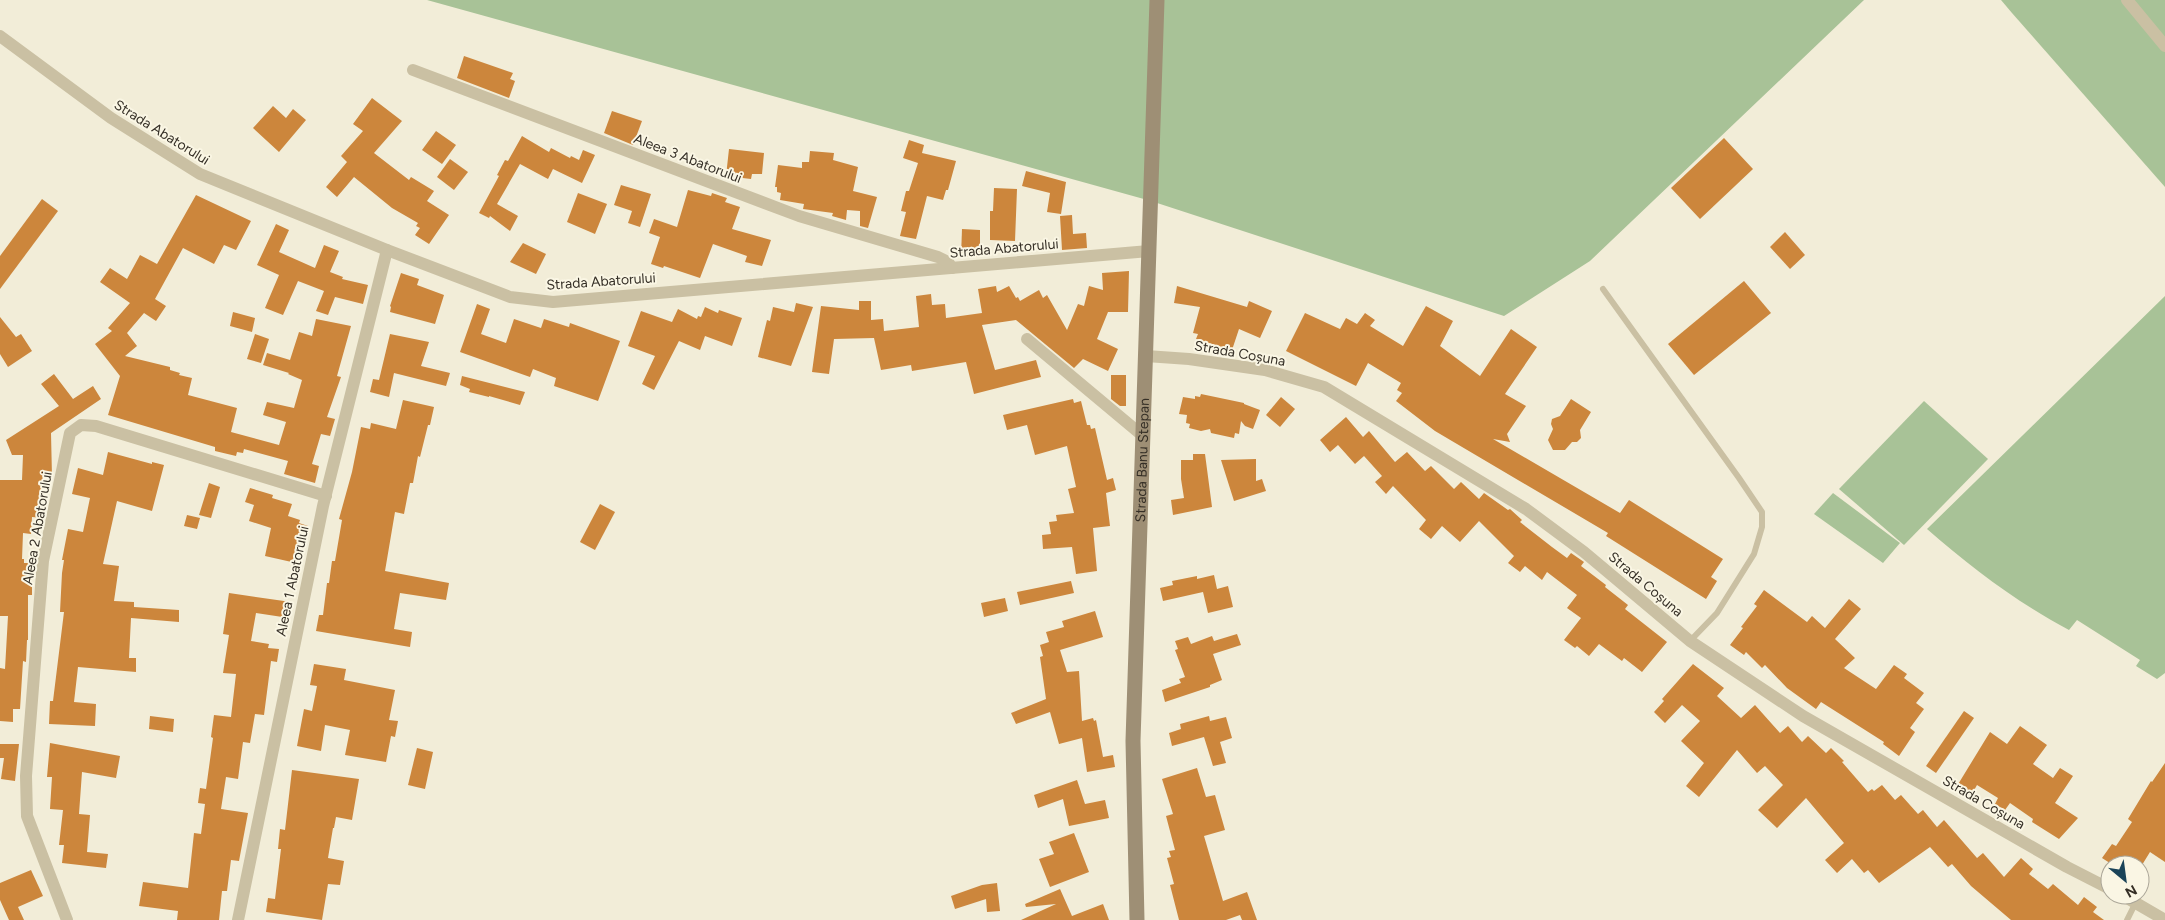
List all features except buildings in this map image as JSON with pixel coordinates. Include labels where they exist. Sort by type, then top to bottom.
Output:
[{"type":"main road","name":"Strada Banu Stepan","points":[[1137,920],[1133,741],[1157,0]]},
{"type":"street","points":[[2127,0],[2165,46]]},
{"type":"street","name":"Strada Abatorului","points":[[1,38],[110,118],[200,174],[387,250],[510,297],[553,302],[1149,251]]},
{"type":"street","name":"Aleea 3 Abatorului","points":[[413,70],[799,216],[938,257],[948,262],[952,268]]},
{"type":"street","name":"Aleea 1 Abatorului","points":[[238,920],[326,496],[387,250]]},
{"type":"street","points":[[1027,338],[1143,436]]},
{"type":"street","name":"Strada Coșuna","points":[[1146,356],[1188,359],[1265,370],[1324,387],[1526,509],[1584,552],[1690,641],[1803,716],[2067,867],[2100,884]]},
{"type":"street","name":"Aleea 2 Abatorului","points":[[67,920],[28,816],[25,799],[43,561],[70,433],[81,425],[96,426],[326,496]]},
{"type":"street","points":[[2141,905],[2165,920]]},
{"type":"lane","points":[[1603,290],[1762,512],[1762,527],[1754,554],[1717,613],[1690,641]]},
{"type":"lane","points":[[2126,920],[2134,905]]},
{"type":"green space","points":[[427,0],[1864,0],[1590,261],[1504,316],[1151,201]]},
{"type":"green space","points":[[2001,0],[2165,0],[2165,187],[2012,13]]},
{"type":"green space","points":[[2165,296],[2165,673],[2157,679],[2136,666],[2140,660],[2077,620],[2069,630],[2012,596],[1927,529]]},
{"type":"green space","points":[[1924,401],[1988,459],[1904,545],[1839,489]]},
{"type":"green space","points":[[1833,493],[1900,543],[1883,563],[1814,514]]}]
